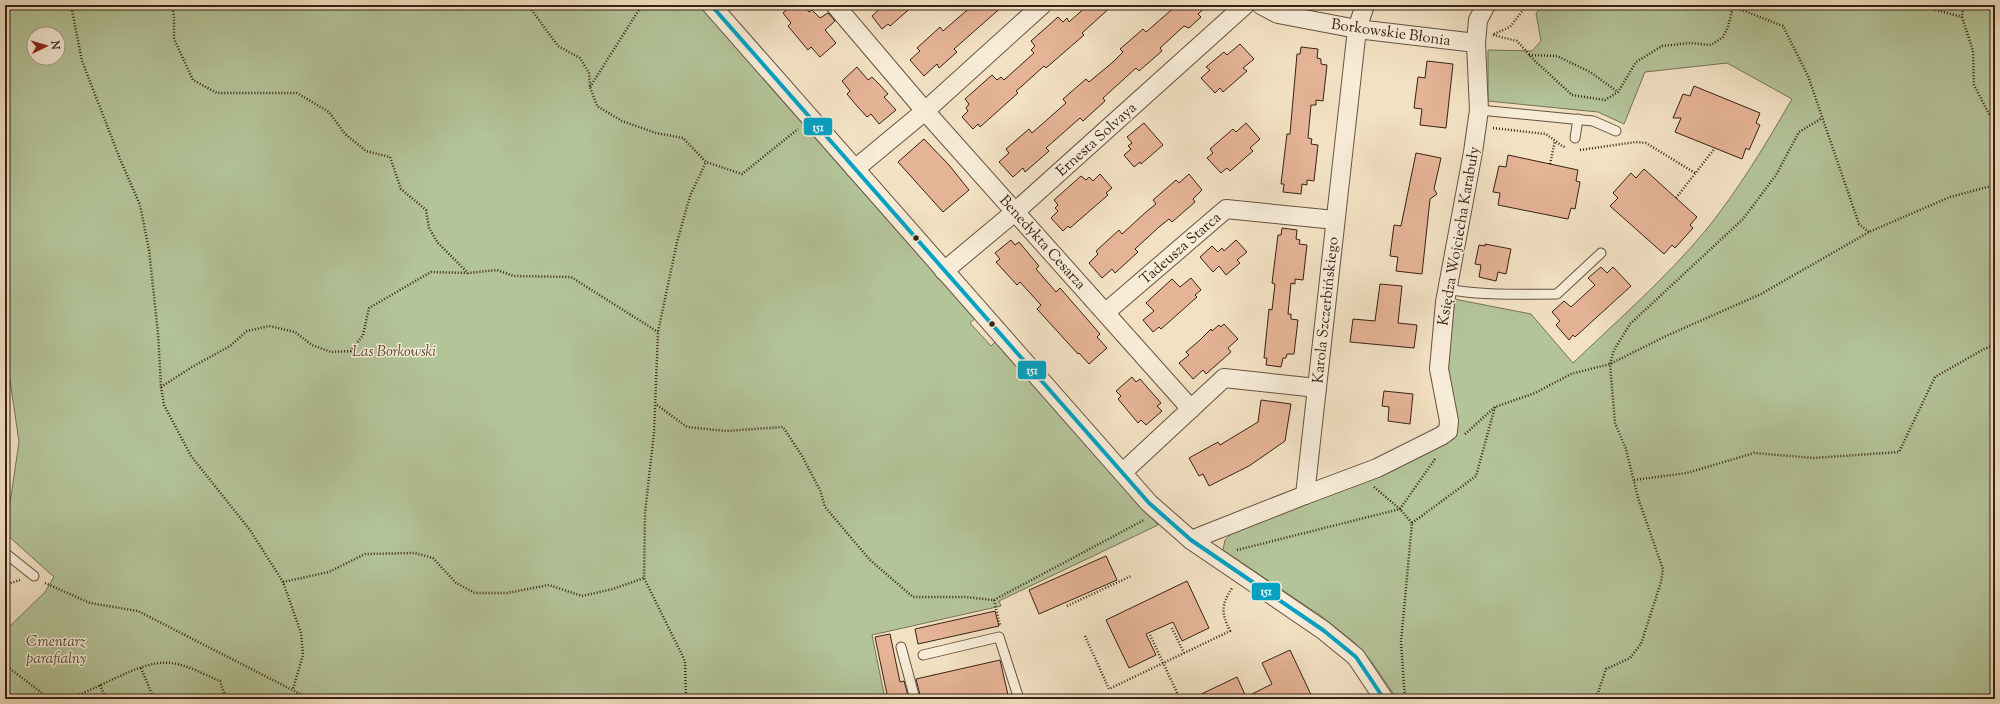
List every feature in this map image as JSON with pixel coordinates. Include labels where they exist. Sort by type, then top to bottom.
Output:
[{"type":"street","points":[[711,5],[1149,503],[1191,540],[1334,639],[1356,657],[1384,699]]},
{"type":"street","points":[[855,169],[925,111],[1042,5]]},
{"type":"street","name":"Ernesta Solvaya","points":[[944,271],[1016,211],[1245,5]]},
{"type":"street","name":"Borkowskie Błonia","points":[[1261,5],[1278,14],[1357,29],[1476,43]]},
{"type":"street","name":"Karola Szczerbińskiego","points":[[1305,495],[1357,29],[1365,5]]},
{"type":"street","name":"Księdza Wojciecha Karabuły","points":[[1305,495],[1365,473],[1441,436],[1448,431],[1449,421],[1439,369],[1446,289],[1473,152],[1479,110],[1476,43],[1478,20],[1486,5]]},
{"type":"street","name":"Benedykta Cesarza","points":[[837,6],[925,111],[1016,211],[1191,409]]},
{"type":"street","name":"Tadeusza Starca","points":[[1106,312],[1226,209],[1335,220]]},
{"type":"street","points":[[1123,472],[1224,378],[1317,388]]},
{"type":"street","points":[[1191,540],[1305,495]]},
{"type":"lane","points":[[1479,110],[1593,121],[1616,131]]},
{"type":"lane","points":[[1575,138],[1578,119]]},
{"type":"lane","points":[[1446,289],[1484,294],[1557,294],[1600,253]]},
{"type":"lane","points":[[5,553],[34,576]]},
{"type":"lane","points":[[923,655],[999,637],[1018,699]]},
{"type":"lane","points":[[901,647],[915,699]]},
{"type":"path","points":[[71,5],[82,61],[120,159],[140,205],[150,264],[158,333],[161,387],[164,405],[190,456],[250,530],[283,582],[301,633],[303,655],[293,689]]},
{"type":"path","points":[[172,5],[174,18],[174,40],[193,80],[218,93],[297,93],[329,112],[345,134],[366,151],[390,157],[401,189],[426,210],[429,228],[438,243],[468,273]]},
{"type":"path","points":[[528,5],[558,46],[580,58],[589,72],[590,87],[597,106],[622,121],[656,133],[683,138],[706,162],[742,174],[811,119]]},
{"type":"path","points":[[590,87],[642,5]]},
{"type":"path","points":[[1527,5],[1510,27],[1490,35],[1517,41],[1529,55],[1572,95],[1604,100],[1618,92],[1636,62],[1662,46],[1690,43],[1711,45],[1723,38],[1728,28],[1734,6]]},
{"type":"path","points":[[1729,5],[1783,26],[1808,76],[1859,224],[1869,232]]},
{"type":"path","points":[[1918,5],[1962,17]]},
{"type":"path","points":[[1962,5],[1962,17],[1973,51],[1974,85],[1990,116],[1995,120]]},
{"type":"path","points":[[1529,55],[1557,56],[1590,72],[1618,92]]},
{"type":"path","points":[[1593,699],[1598,693],[1606,669],[1630,658],[1641,644],[1661,582],[1663,569],[1638,498],[1626,449],[1615,423],[1610,364],[1614,350],[1630,324],[1744,219],[1776,175],[1798,132],[1822,118]]},
{"type":"path","points":[[1550,164],[1555,141]]},
{"type":"path","points":[[1676,198],[1715,148]]},
{"type":"path","points":[[686,699],[685,661],[644,578],[645,512],[656,405],[658,332],[690,196],[706,162]]},
{"type":"path","points":[[1464,435],[1495,407],[1535,393],[1571,374],[1610,364],[1666,336],[1761,294],[1869,232],[1950,197],[1995,185],[1995,195]]},
{"type":"path","points":[[161,387],[192,367],[230,346],[247,331],[270,326],[295,332],[312,345],[331,352],[351,351],[363,335],[369,308],[431,272],[468,273],[497,270],[514,276],[571,277],[658,332]]},
{"type":"path","points":[[1634,480],[1687,473],[1754,453],[1814,458],[1899,452],[1935,377],[1984,349],[1995,345]]},
{"type":"path","points":[[656,405],[687,427],[726,431],[783,427],[820,490],[825,507],[870,560],[913,597],[965,597],[994,600],[1160,512]]},
{"type":"path","points":[[1412,523],[1476,476],[1495,407]]},
{"type":"path","points":[[1232,551],[1400,509],[1437,457]]},
{"type":"path","points":[[1365,473],[1369,483],[1400,509],[1412,523],[1401,642],[1405,699]]},
{"type":"path","points":[[283,582],[329,572],[365,554],[415,553],[434,558],[456,584],[475,593],[507,593],[548,585],[582,596],[613,589],[644,578]]},
{"type":"path","points":[[34,576],[47,584],[90,603],[138,611],[310,699]]},
{"type":"path","points":[[1067,606],[1131,576]]},
{"type":"path","points":[[1085,636],[1109,689],[1230,631],[1222,614],[1225,600],[1234,584]]},
{"type":"path","points":[[994,600],[1002,632],[999,637]]},
{"type":"path","points":[[1172,628],[1184,653]]},
{"type":"path","points":[[1150,635],[1180,699]]},
{"type":"path","points":[[65,699],[141,668],[170,662],[182,665],[220,681],[226,699]]},
{"type":"path","points":[[5,665],[50,699]]},
{"type":"path","points":[[141,668],[154,699]]},
{"type":"path","points":[[100,685],[106,699]]},
{"type":"green space","name":"Las Borkowski","points":[[5,5],[701,5],[976,318],[970,323],[991,346],[996,341],[1158,525],[999,601],[1001,606],[872,635],[885,699],[5,699],[5,631],[45,592],[54,577],[5,533],[5,508],[10,503],[19,442],[5,345]]},
{"type":"green space","points":[[1545,5],[1995,5],[1995,699],[1397,699],[1371,661],[1354,642],[1321,616],[1223,550],[1225,540],[1231,534],[1382,474],[1457,436],[1447,372],[1454,299],[1531,314],[1573,363],[1675,265],[1706,230],[1730,199],[1752,166],[1792,99],[1727,63],[1645,72],[1624,124],[1598,112],[1488,101],[1488,50],[1532,51],[1541,41],[1536,13]]},
{"type":"building","points":[[792,5],[803,5],[809,12],[812,10],[820,18],[828,13],[835,21],[825,30],[836,43],[820,57],[811,47],[808,50],[788,26],[791,23],[783,13]]},
{"type":"building","points":[[884,5],[914,5],[890,26],[888,24],[882,29],[872,16]]},
{"type":"building","points":[[973,5],[1004,5],[954,49],[957,52],[939,68],[937,64],[924,76],[910,60],[920,51],[917,48],[940,27],[943,31]]},
{"type":"building","points":[[1088,5],[1113,5],[1082,33],[1084,35],[1046,68],[1044,66],[1016,91],[1018,93],[980,127],[978,124],[973,129],[962,117],[968,111],[966,108],[969,104],[965,99],[992,75],[997,80],[1001,77],[1004,80],[1034,53],[1031,50],[1035,46],[1031,41],[1058,17],[1063,22],[1067,18],[1069,22]]},
{"type":"building","points":[[1177,5],[1208,5],[1198,14],[1201,17],[1189,28],[1184,26],[1160,48],[1162,51],[1139,71],[1136,68],[1103,98],[1105,101],[1083,121],[1080,118],[1046,148],[1049,151],[1025,172],[1023,168],[1013,177],[999,162],[1009,153],[1006,149],[1029,129],[1032,133],[1066,103],[1063,99],[1086,79],[1089,82],[1123,52],[1120,49],[1143,29],[1146,32]]},
{"type":"building","points":[[1240,44],[1254,59],[1243,68],[1247,71],[1223,92],[1220,88],[1215,93],[1201,78],[1210,70],[1206,67],[1224,52],[1227,55]]},
{"type":"building","points":[[1301,47],[1318,49],[1317,58],[1321,59],[1321,64],[1327,65],[1323,101],[1316,100],[1316,105],[1311,105],[1308,138],[1312,139],[1311,144],[1318,145],[1314,181],[1307,180],[1307,185],[1302,184],[1301,194],[1283,192],[1284,184],[1281,184],[1287,134],[1290,134],[1297,54],[1300,54]]},
{"type":"building","points":[[1427,61],[1453,64],[1446,128],[1420,125],[1422,109],[1414,108],[1418,77],[1425,78]]},
{"type":"building","points":[[857,67],[868,80],[872,77],[880,85],[888,94],[884,97],[896,110],[879,124],[871,114],[867,117],[847,94],[850,91],[842,81]]},
{"type":"building","points":[[1694,86],[1760,113],[1756,123],[1760,125],[1749,150],[1746,148],[1742,159],[1675,132],[1681,118],[1673,118],[1683,94],[1690,96]]},
{"type":"building","points":[[1144,123],[1163,145],[1141,164],[1140,162],[1134,167],[1124,155],[1131,149],[1128,146],[1132,143],[1127,137]]},
{"type":"building","points":[[1246,123],[1260,139],[1250,148],[1253,151],[1230,171],[1227,168],[1221,173],[1207,158],[1213,153],[1210,149],[1233,129],[1236,132]]},
{"type":"building","points":[[924,139],[949,165],[969,190],[943,212],[898,162]]},
{"type":"building","points":[[1416,153],[1441,158],[1434,189],[1437,194],[1430,199],[1422,274],[1396,271],[1398,257],[1390,256],[1394,225],[1401,226]]},
{"type":"building","points":[[1508,155],[1578,170],[1576,181],[1580,182],[1575,209],[1571,208],[1568,219],[1498,205],[1500,193],[1493,192],[1499,166],[1506,167]]},
{"type":"building","points":[[1644,169],[1697,217],[1690,225],[1693,228],[1675,248],[1672,245],[1664,254],[1610,206],[1618,198],[1613,193],[1631,173],[1636,178]]},
{"type":"building","points":[[1100,174],[1112,188],[1106,193],[1108,195],[1070,228],[1068,226],[1063,231],[1051,218],[1058,211],[1055,208],[1058,205],[1054,200],[1081,176],[1086,180],[1089,177],[1093,181]]},
{"type":"building","points":[[1189,174],[1202,190],[1193,199],[1195,202],[1172,222],[1169,219],[1159,227],[1135,249],[1138,252],[1115,273],[1112,269],[1102,278],[1089,263],[1098,254],[1096,251],[1119,230],[1122,234],[1156,204],[1153,200],[1176,180],[1179,183]]},
{"type":"building","points":[[1282,228],[1297,230],[1296,239],[1300,240],[1299,244],[1307,245],[1303,280],[1295,279],[1295,284],[1291,283],[1288,314],[1291,314],[1291,319],[1298,320],[1294,354],[1287,354],[1286,358],[1283,358],[1281,367],[1266,365],[1267,358],[1264,358],[1269,309],[1272,310],[1275,284],[1272,283],[1278,235],[1281,235]]},
{"type":"building","points":[[1011,240],[1015,245],[1019,242],[1039,266],[1036,269],[1056,292],[1060,288],[1100,334],[1097,337],[1107,348],[1089,364],[1037,309],[1041,305],[1020,282],[1017,285],[996,262],[1000,259],[995,253]]},
{"type":"building","points":[[1236,240],[1247,252],[1237,260],[1240,263],[1226,275],[1219,266],[1213,272],[1200,257],[1212,246],[1218,252],[1222,248],[1224,251]]},
{"type":"building","points":[[1485,244],[1511,249],[1506,274],[1498,272],[1496,281],[1479,277],[1481,265],[1475,264],[1479,245],[1485,246]]},
{"type":"building","points":[[1601,267],[1607,273],[1613,267],[1631,286],[1575,337],[1573,335],[1569,340],[1556,325],[1560,321],[1552,312],[1564,301],[1571,307],[1595,285],[1588,278]]},
{"type":"building","points":[[1191,278],[1201,290],[1195,295],[1197,297],[1161,329],[1159,327],[1153,332],[1143,320],[1154,311],[1146,303],[1172,279],[1180,287]]},
{"type":"building","points":[[1380,284],[1402,286],[1398,323],[1417,325],[1414,348],[1350,342],[1353,319],[1375,321]]},
{"type":"building","points":[[1224,324],[1238,339],[1228,348],[1231,352],[1206,374],[1203,370],[1193,379],[1179,363],[1189,355],[1186,352],[1211,329],[1212,331],[1219,325],[1221,327]]},
{"type":"building","points":[[1132,377],[1136,382],[1140,379],[1161,403],[1157,406],[1162,411],[1146,425],[1141,420],[1138,423],[1118,399],[1121,396],[1116,391]]},
{"type":"building","points":[[1384,391],[1413,394],[1410,424],[1388,421],[1389,407],[1382,406]]},
{"type":"building","points":[[1261,400],[1291,404],[1285,441],[1249,466],[1209,486],[1203,474],[1199,476],[1189,458],[1218,442],[1220,445],[1258,422]]},
{"type":"building","points":[[1106,556],[1117,580],[1039,614],[1029,590]]},
{"type":"building","points":[[1187,581],[1209,628],[1182,641],[1173,622],[1146,634],[1156,655],[1129,668],[1106,620]]},
{"type":"building","points":[[995,611],[999,626],[918,644],[915,629]]},
{"type":"building","points":[[890,634],[900,682],[904,681],[909,699],[888,699],[875,637]]},
{"type":"building","points":[[1290,650],[1313,699],[1191,699],[1237,677],[1246,697],[1272,684],[1262,663]]},
{"type":"building","points":[[1000,660],[1008,695],[989,699],[921,699],[916,679]]},
{"type":"transit line","name":"151","points":[[711,5],[1149,503],[1191,540],[1323,630],[1356,657],[1384,699]]},
{"type":"park label","name":"Cmentarz parafialny","points":[[56,650]]}]
